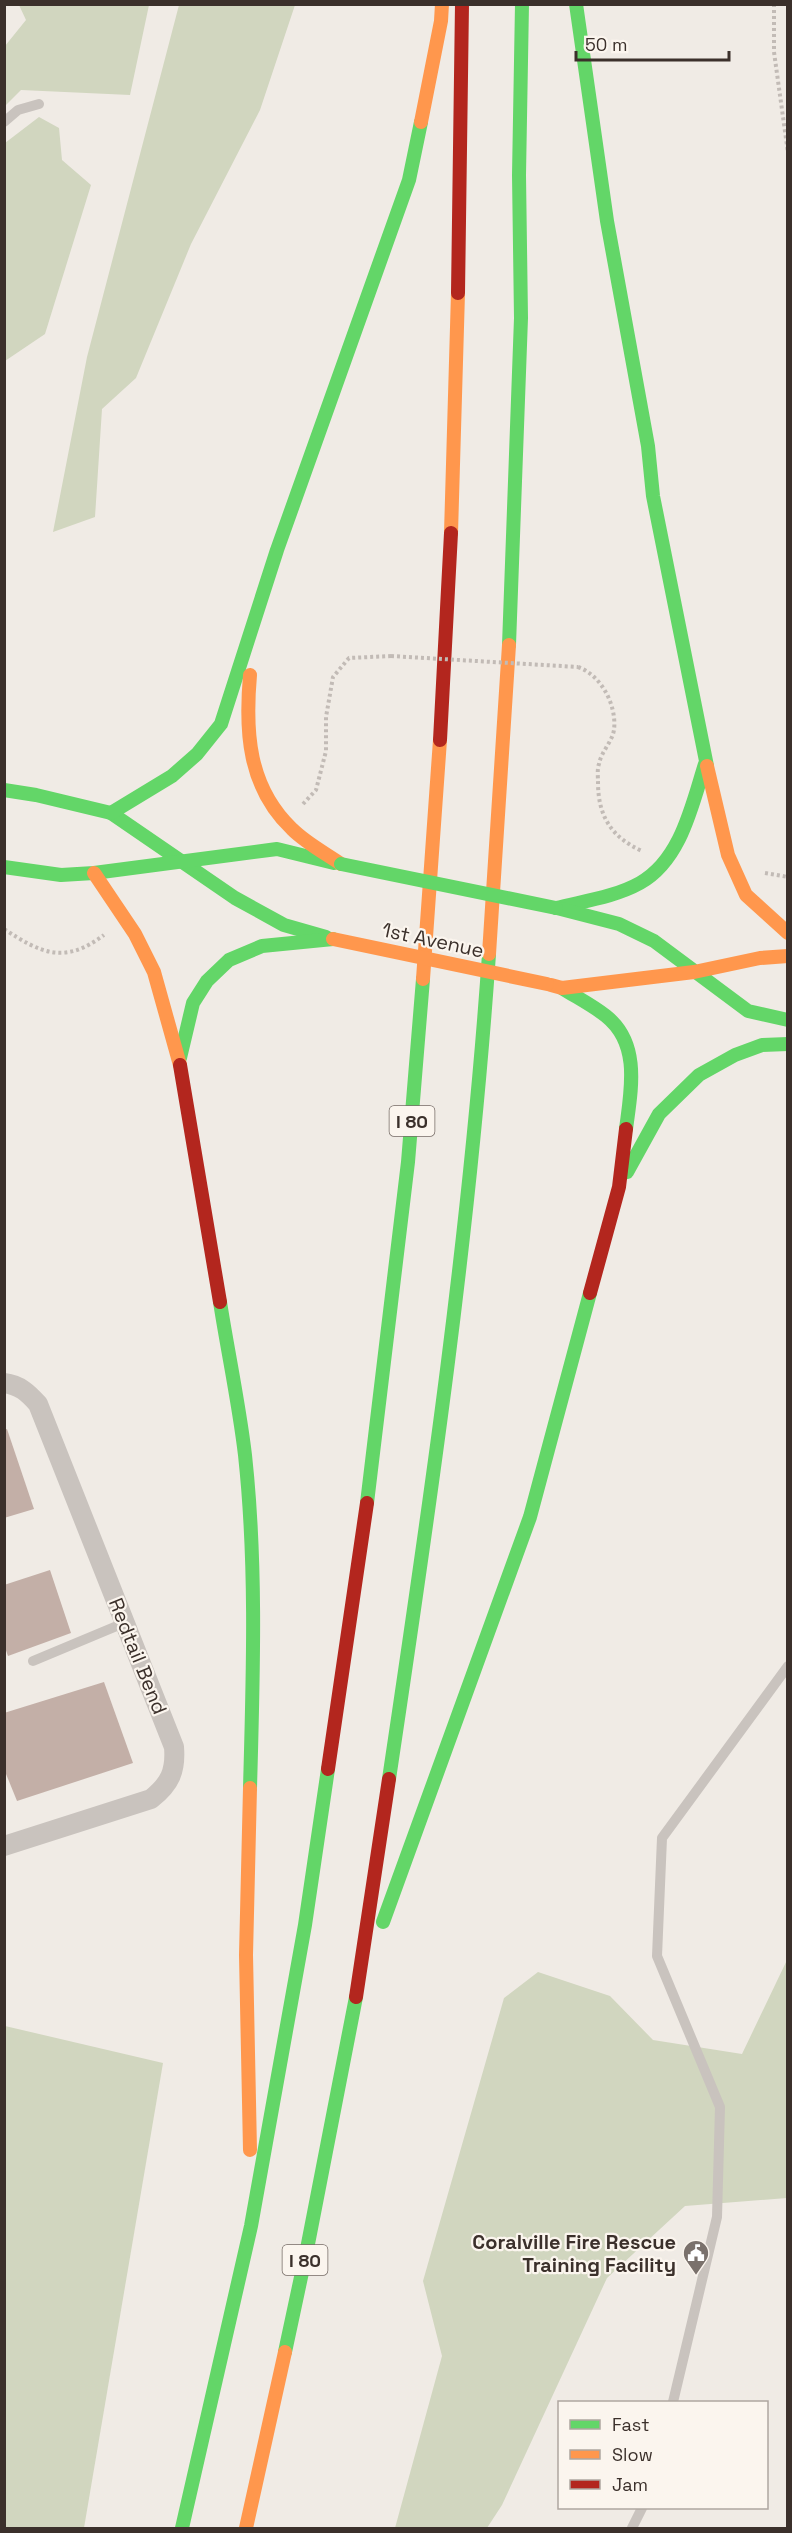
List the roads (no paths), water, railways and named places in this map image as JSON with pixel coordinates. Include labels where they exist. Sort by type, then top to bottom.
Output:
[{"type":"main road","points":[[111,813],[181,772],[205,748],[221,724],[277,550],[409,180],[441,21],[442,4]]},
{"type":"main road","name":"I 80","points":[[182,2529],[251,2226],[304,1925],[373,1465],[408,1162],[434,850],[451,545],[458,317],[462,4]]},
{"type":"main road","name":"I 80","points":[[246,2529],[307,2249],[357,1991],[435,1474],[471,1169],[485,1017],[515,524],[521,318],[519,175],[522,4]]},
{"type":"main road","points":[[576,4],[607,221],[648,446],[653,496],[717,814],[728,855],[746,895],[788,933]]},
{"type":"main road","points":[[256,613],[247,710],[249,747],[258,784],[272,806],[293,830],[341,864]]},
{"type":"main road","points":[[556,908],[609,895],[648,878],[663,861],[685,828],[706,762]]},
{"type":"main road","name":"1st Avenue","points":[[4,790],[36,795],[111,813],[235,898],[284,925],[333,939],[562,988],[694,972],[760,958],[788,956]]},
{"type":"main road","points":[[4,867],[61,875],[94,873],[277,849],[556,908],[619,924],[654,941],[748,1011],[788,1020]]},
{"type":"main road","points":[[94,873],[135,934],[154,972],[179,1060],[245,1454],[251,1517],[253,1686],[246,1928],[251,2226]]},
{"type":"main road","points":[[179,1060],[193,1003],[207,981],[229,960],[262,946],[333,939]]},
{"type":"main road","points":[[357,1991],[530,1516],[619,1187],[633,1074],[623,1034],[606,1016],[562,988]]},
{"type":"main road","points":[[619,1187],[659,1114],[699,1075],[744,1051],[762,1045],[788,1044]]},
{"type":"street","name":"Redtail Bend","points":[[4,1383],[13,1384],[27,1392],[38,1404],[174,1747],[175,1763],[171,1778],[163,1790],[151,1799],[4,1846]]},
{"type":"lane","points":[[4,122],[18,110],[39,104]]},
{"type":"lane","points":[[33,1660],[124,1623]]},
{"type":"lane","points":[[673,2401],[717,2217],[720,2107],[657,1956],[662,1838],[788,1666]]},
{"type":"lane","points":[[632,2529],[642,2509]]},
{"type":"place","name":"Coralville Fire Rescue Training Facility","points":[[696,2276]]}]
